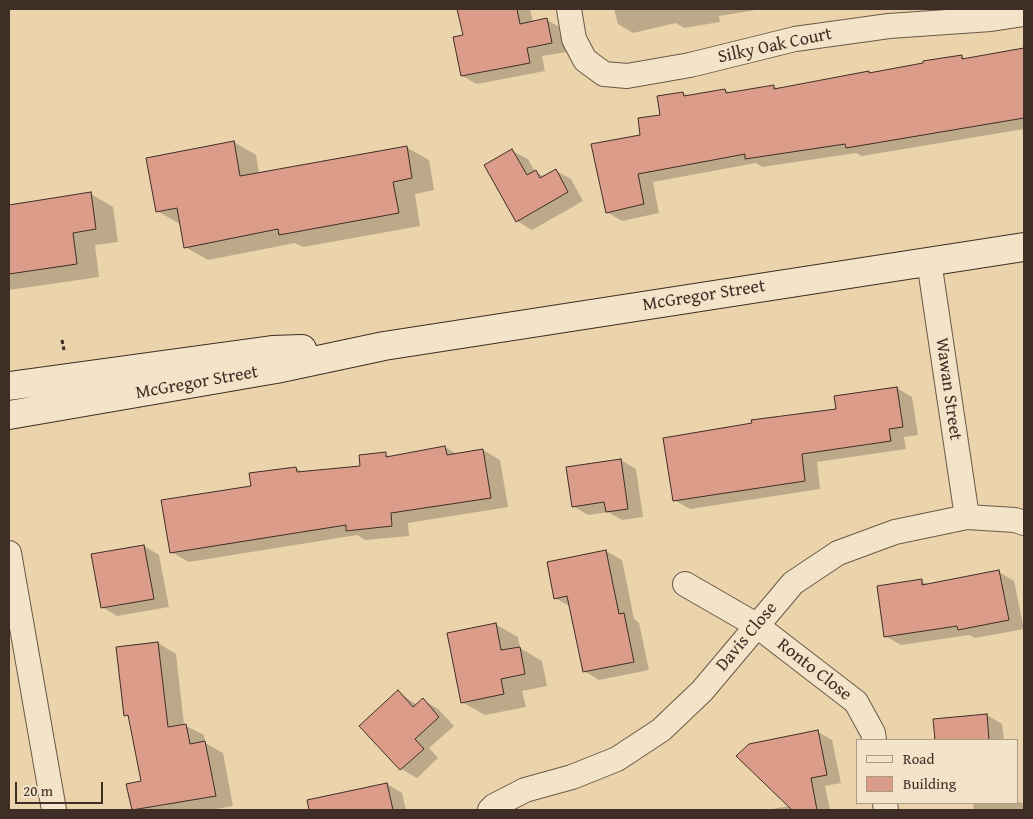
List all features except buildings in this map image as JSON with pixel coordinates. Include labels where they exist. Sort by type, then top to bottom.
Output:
[{"type":"main road","name":"McGregor Street","points":[[9,415],[276,369],[384,346],[1024,247]]},
{"type":"main road","name":"McGregor Street","points":[[9,386],[272,350],[384,346]]},
{"type":"street","name":"Silky Oak Court","points":[[569,9],[574,39],[585,60],[604,74],[627,76],[690,65],[795,39],[898,25],[991,19],[1024,14]]},
{"type":"street","name":"Wawan Street","points":[[930,261],[967,517]]},
{"type":"street","name":"Davis Close","points":[[490,810],[524,790],[572,777],[617,759],[661,730],[702,691],[793,583],[838,553],[895,532],[967,517],[1015,520],[1024,523]]},
{"type":"street","points":[[9,553],[47,809]]},
{"type":"street","name":"Ronto Close","points":[[684,584],[756,625],[856,702],[873,733],[874,739]]}]
